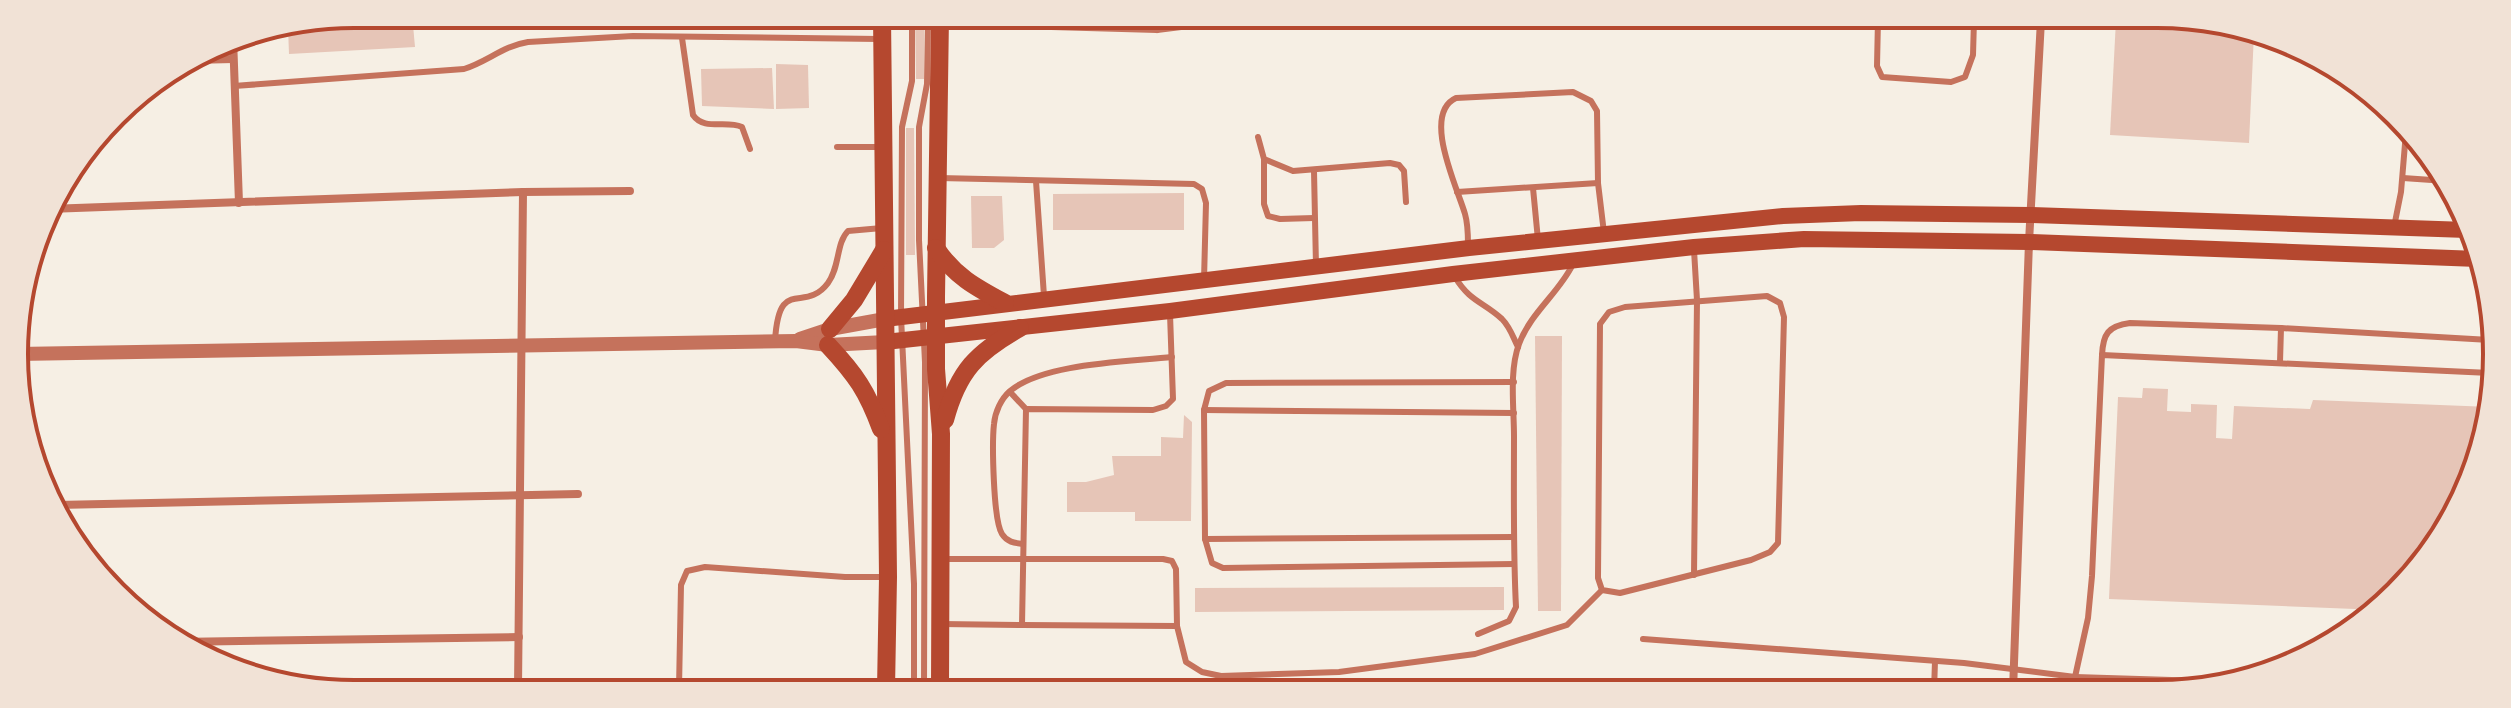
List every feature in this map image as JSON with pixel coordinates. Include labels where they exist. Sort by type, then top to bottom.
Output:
[{"type":"main road","points":[[882,28],[885,228],[894,341],[886,441],[886,680]]},
{"type":"main road","points":[[936,28],[936,248],[929,313],[941,434],[940,680]]},
{"type":"main road","points":[[893,318],[1469,248],[1822,214],[2031,215],[2458,230]]},
{"type":"main road","points":[[894,341],[1170,311],[1575,260],[1694,247],[1817,239],[2029,242],[2469,259]]},
{"type":"main road","points":[[886,247],[829,337],[868,394],[886,441]]},
{"type":"main road","points":[[936,248],[954,272],[973,287],[1005,303]]},
{"type":"main road","points":[[941,434],[952,394],[965,371],[991,344],[1020,328]]},
{"type":"street","points":[[1137,28],[1165,28]]},
{"type":"street","points":[[2013,680],[2029,242],[2041,28]]},
{"type":"street","points":[[233,51],[239,203]]},
{"type":"street","points":[[215,59],[233,59]]},
{"type":"street","points":[[63,209],[630,191]]},
{"type":"street","points":[[518,680],[523,192]]},
{"type":"street","points":[[28,354],[796,341],[829,337],[893,318]]},
{"type":"street","points":[[829,337],[894,341]]},
{"type":"street","points":[[66,505],[578,494]]},
{"type":"street","points":[[202,642],[519,637]]},
{"type":"lane","points":[[893,318],[902,127],[912,81],[912,28]]},
{"type":"lane","points":[[929,313],[919,127],[935,28]]},
{"type":"lane","points":[[1878,28],[1877,66],[1882,77],[1951,82],[1965,77],[1970,67],[1973,28]]},
{"type":"lane","points":[[234,86],[464,69],[483,64],[512,45],[528,42],[633,36],[882,39]]},
{"type":"lane","points":[[682,38],[693,115],[704,124],[735,124],[742,127],[750,149]]},
{"type":"lane","points":[[1469,248],[1465,213],[1447,169],[1442,115],[1445,107],[1456,98],[1573,92],[1591,101],[1597,111],[1598,183],[1604,233]]},
{"type":"lane","points":[[1258,137],[1264,159],[1265,210],[1268,216],[1314,218]]},
{"type":"lane","points":[[2394,227],[2405,143]]},
{"type":"lane","points":[[837,147],[884,147]]},
{"type":"lane","points":[[1264,159],[1293,171],[1395,163],[1404,171],[1406,202]]},
{"type":"lane","points":[[1314,171],[1316,266]]},
{"type":"lane","points":[[937,178],[1194,184],[1202,189],[1206,203],[1204,280]]},
{"type":"lane","points":[[2403,178],[2432,180]]},
{"type":"lane","points":[[1036,181],[1044,300]]},
{"type":"lane","points":[[1457,192],[1598,183]]},
{"type":"lane","points":[[1533,188],[1538,241]]},
{"type":"lane","points":[[775,341],[778,311],[785,301],[815,293],[827,285],[839,263],[842,237],[848,231],[885,228]]},
{"type":"lane","points":[[1694,247],[1697,300],[1694,575]]},
{"type":"lane","points":[[1478,634],[1509,621],[1516,607],[1514,382],[1518,347],[1527,326],[1543,303],[1565,282],[1575,260]]},
{"type":"lane","points":[[1453,274],[1464,293],[1501,318],[1518,347]]},
{"type":"lane","points":[[1773,297],[1783,307],[1784,326],[1778,543],[1764,556],[1694,575],[1620,593],[1602,590],[1598,578],[1600,324],[1605,315],[1615,309],[1697,300],[1773,297]]},
{"type":"lane","points":[[1026,409],[1153,410],[1166,406],[1173,399],[1170,311]]},
{"type":"lane","points":[[2075,677],[2088,618],[2092,576],[2104,335],[2113,326],[2281,328],[2482,340]]},
{"type":"lane","points":[[2280,362],[2281,328]]},
{"type":"lane","points":[[924,680],[930,337]]},
{"type":"lane","points":[[894,341],[914,584],[914,680]]},
{"type":"lane","points":[[2102,355],[2482,373]]},
{"type":"lane","points":[[1023,544],[1008,542],[1000,532],[996,516],[994,424],[999,406],[1010,392],[1033,379],[1059,370],[1172,357]]},
{"type":"lane","points":[[1514,382],[1226,383],[1209,391],[1204,410],[1205,539],[1212,563],[1223,568],[1514,564]]},
{"type":"lane","points":[[1010,392],[1026,409],[1022,625]]},
{"type":"lane","points":[[1204,410],[1514,413]]},
{"type":"lane","points":[[1205,539],[1514,537]]},
{"type":"lane","points":[[940,559],[1172,561],[1176,569],[1177,626],[1186,662],[1202,672],[1221,676],[1339,672],[1466,655],[1557,631],[1577,617],[1602,590]]},
{"type":"lane","points":[[679,680],[681,585],[687,571],[705,567],[888,577]]},
{"type":"lane","points":[[941,624],[1177,626]]},
{"type":"lane","points":[[1643,639],[1964,663],[2075,677],[2163,680]]},
{"type":"lane","points":[[1934,680],[1935,661]]},
{"type":"building","points":[[413,28],[415,47],[289,54],[290,34],[333,29]]},
{"type":"building","points":[[915,28],[924,28],[924,79],[916,79]]},
{"type":"building","points":[[2116,28],[2200,31],[2254,43],[2249,143],[2110,135]]},
{"type":"building","points":[[776,64],[808,65],[809,108],[776,109]]},
{"type":"building","points":[[772,68],[774,109],[702,106],[701,69]]},
{"type":"building","points":[[906,128],[914,128],[915,255],[906,255]]},
{"type":"building","points":[[1184,193],[1184,230],[1053,230],[1053,194]]},
{"type":"building","points":[[971,196],[1002,196],[1004,240],[994,248],[972,248]]},
{"type":"building","points":[[1535,336],[1562,336],[1561,611],[1538,611]]},
{"type":"building","points":[[2143,388],[2168,389],[2167,411],[2191,412],[2191,404],[2217,405],[2216,438],[2232,439],[2234,406],[2310,409],[2313,400],[2479,407],[2466,459],[2439,517],[2402,569],[2360,609],[2109,599],[2118,397],[2142,398]]},
{"type":"building","points":[[1184,415],[1192,422],[1191,521],[1135,521],[1135,512],[1067,512],[1067,482],[1086,482],[1114,475],[1112,456],[1161,456],[1161,437],[1183,438]]},
{"type":"building","points":[[1504,587],[1504,610],[1195,612],[1195,588]]}]
